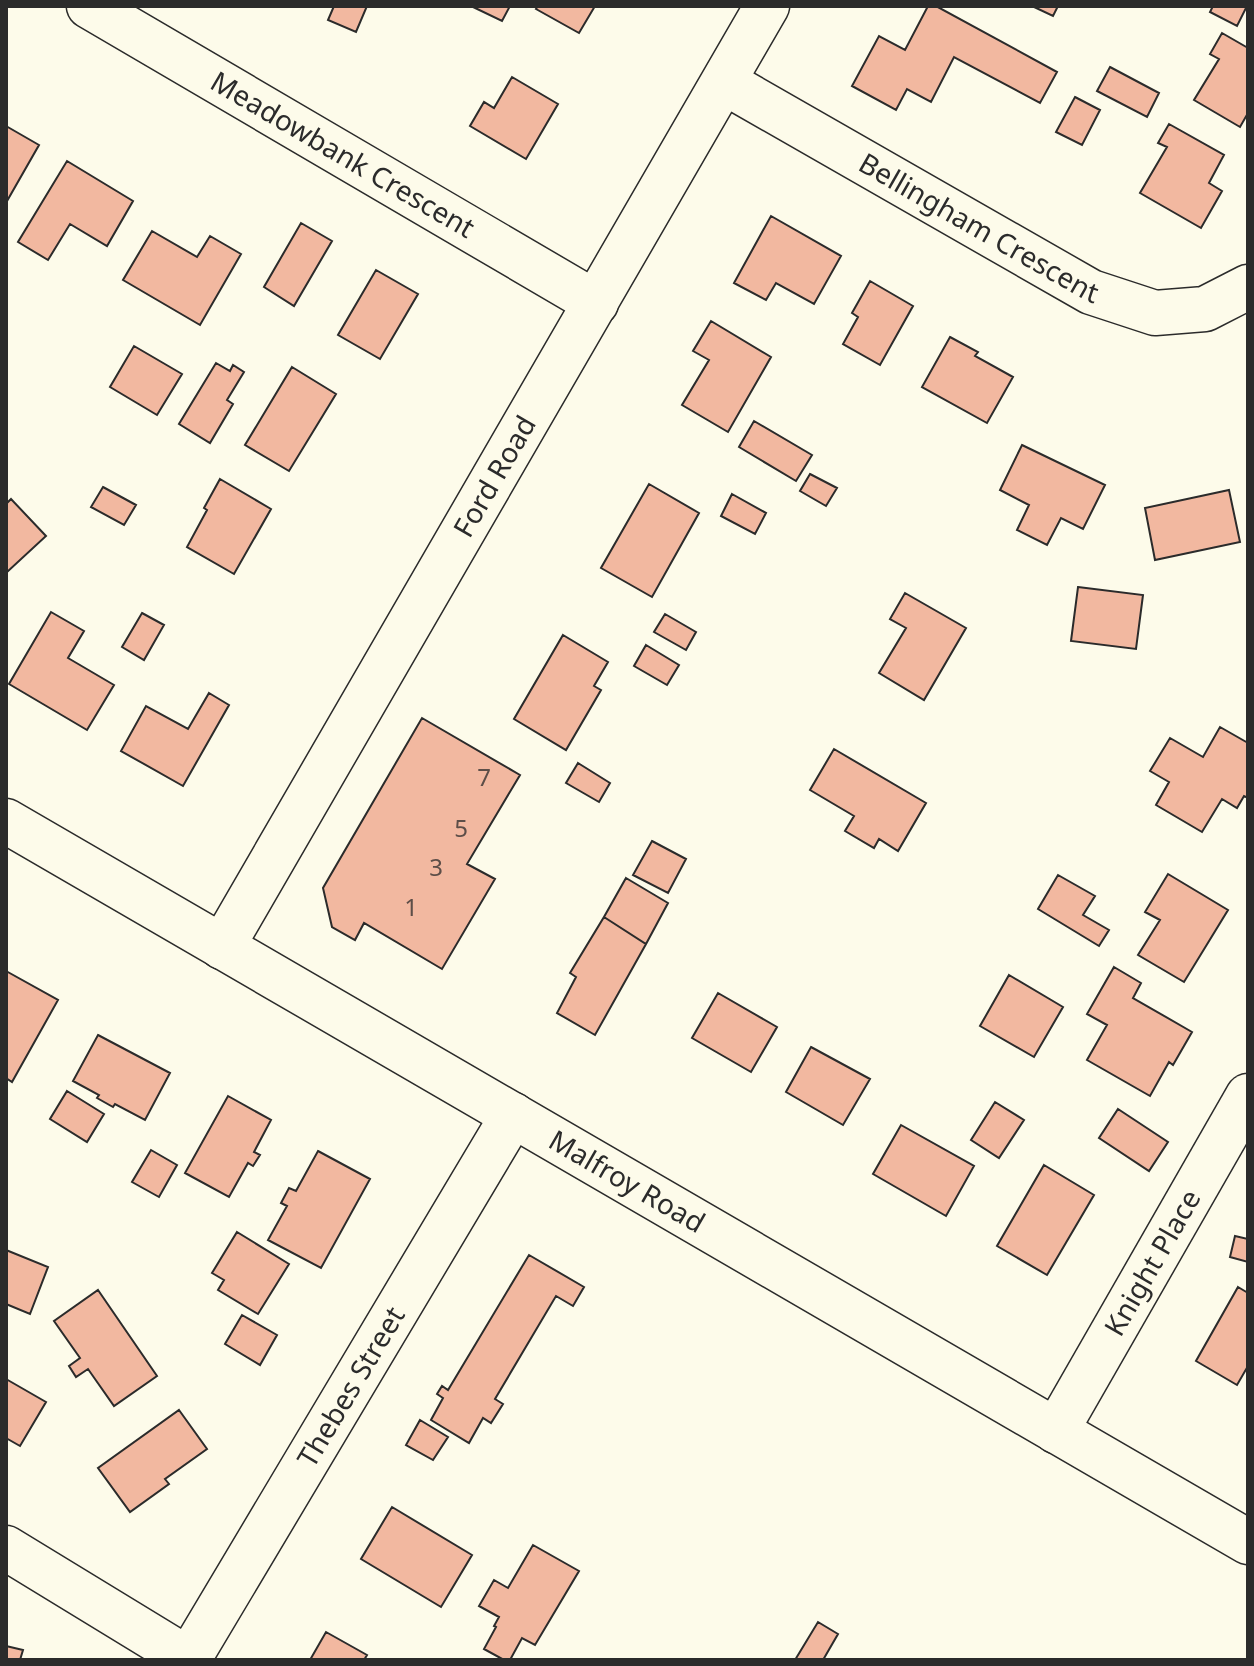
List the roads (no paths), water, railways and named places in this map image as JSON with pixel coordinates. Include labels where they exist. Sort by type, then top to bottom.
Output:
[{"type":"street","name":"Meadowbank Crescent","points":[[89,6],[596,303]]},
{"type":"street","name":"Ford Road","points":[[222,947],[767,6]]},
{"type":"street","name":"Bellingham Crescent","points":[[724,82],[1091,292],[1155,313],[1205,309],[1248,287]]},
{"type":"street","name":"Malfroy Road","points":[[6,821],[1248,1542]]},
{"type":"street","name":"Knight Place","points":[[1056,1431],[1248,1096]]},
{"type":"street","name":"Thebes Street","points":[[188,1659],[513,1115]]},
{"type":"street","points":[[6,1548],[188,1659]]}]
